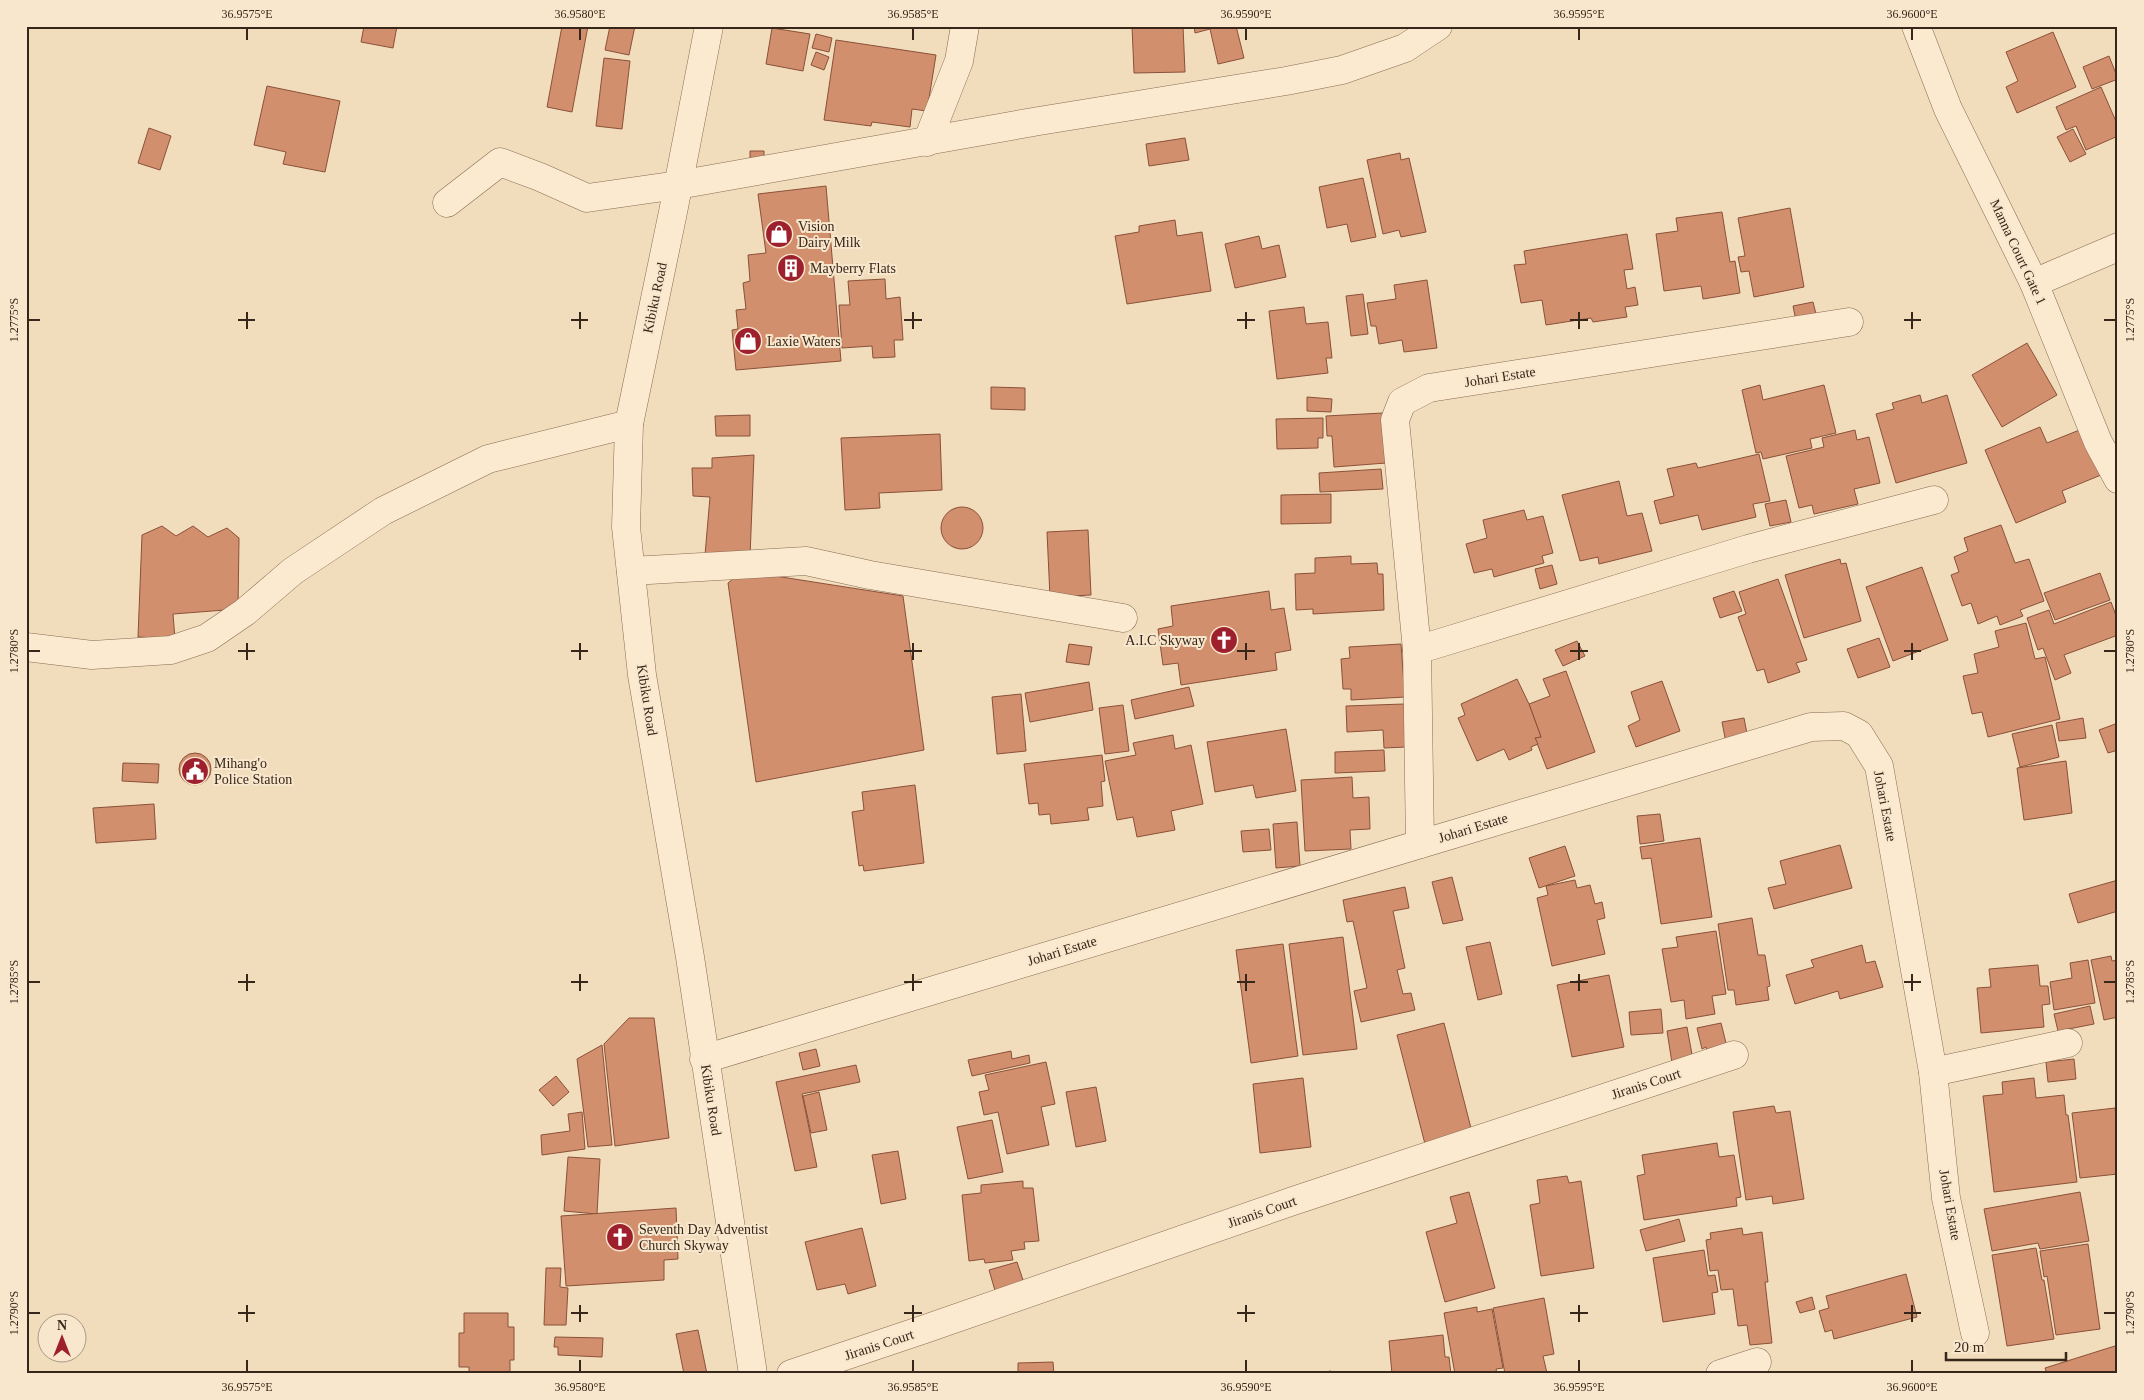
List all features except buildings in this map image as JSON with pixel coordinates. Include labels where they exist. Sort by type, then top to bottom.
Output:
[{"type":"street","name":"Kibiku Road","points":[[709,26],[629,424],[626,527],[642,675],[690,957],[753,1374]]},
{"type":"street","points":[[927,142],[959,61],[965,26]]},
{"type":"street","points":[[447,203],[500,162],[587,198],[678,185],[1039,121],[1286,82],[1342,70],[1405,48],[1438,26]]},
{"type":"street","name":"Manna Court Gate 1","points":[[1916,26],[1948,109],[2034,283],[2098,442],[2118,479]]},
{"type":"street","points":[[2034,283],[2118,247]]},
{"type":"street","name":"Johari Estate","points":[[1420,844],[1417,650],[1395,420],[1402,402],[1429,388],[1849,322]]},
{"type":"street","points":[[26,647],[92,655],[171,650],[206,638],[245,612],[293,571],[383,511],[488,459],[629,424]]},
{"type":"street","points":[[1417,650],[1748,549],[1934,500]]},
{"type":"street","points":[[631,571],[806,561],[870,575],[1123,618]]},
{"type":"street","name":"Johari Estate","points":[[704,1059],[1811,727],[1844,726],[1859,734],[1879,766],[1933,1072],[1946,1198],[1975,1333]]},
{"type":"street","points":[[1933,1072],[2068,1043]]},
{"type":"street","name":"Jiranis Court","points":[[791,1374],[1284,1204],[1734,1055]]},
{"type":"street","points":[[1720,1374],[1757,1362]]},
{"type":"place","name":"Vision Dairy Milk","points":[[779,234]]},
{"type":"place","name":"Mayberry Flats","points":[[791,268]]},
{"type":"place","name":"Laxie Waters","points":[[748,341]]},
{"type":"place","name":"A.I.C Skyway","points":[[1224,640]]},
{"type":"place","name":"Mihang'o Police Station","points":[[195,771]]},
{"type":"place","name":"Seventh Day Adventist Church Skyway","points":[[620,1237]]}]
